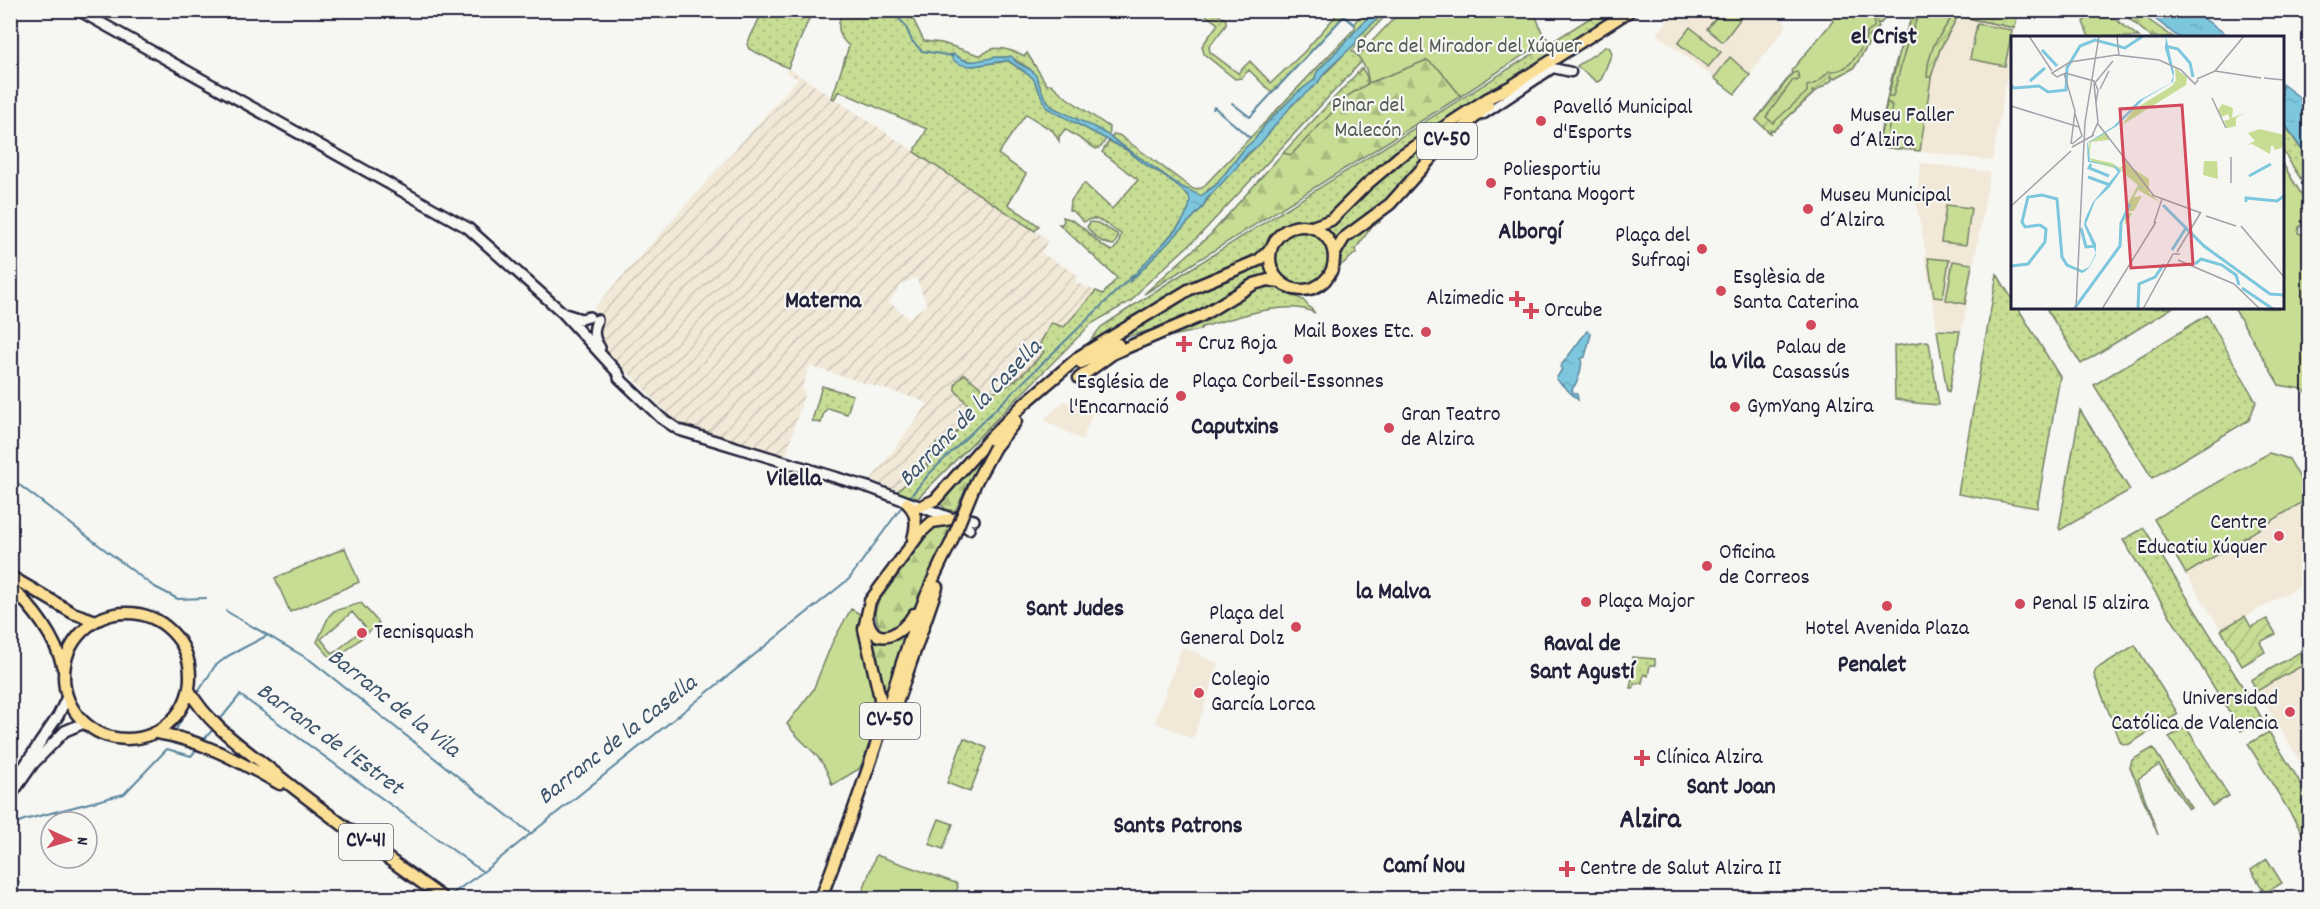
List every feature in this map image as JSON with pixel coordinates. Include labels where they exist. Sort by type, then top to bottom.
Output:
[{"type":"main road","points":[[78,10],[468,228],[520,277],[622,381],[671,426],[687,434],[893,497],[913,506],[974,520]]},
{"type":"main road","name":"CV-50","points":[[828,898],[951,543],[972,490],[995,447],[1045,386],[1080,356],[1122,328],[1190,289],[1258,260],[1287,229],[1295,226],[1312,227],[1331,220],[1380,172],[1400,156],[1631,10]]},
{"type":"main road","name":"CV-50","points":[[1032,402],[1064,375],[1100,352],[1128,340],[1175,328],[1203,315],[1254,284],[1268,280],[1299,290],[1318,286],[1330,275],[1334,255],[1344,238],[1390,204],[1443,145],[1510,87]]},
{"type":"main road","points":[[1312,227],[1327,237],[1334,255]]},
{"type":"main road","points":[[1271,248],[1270,262],[1280,282]]},
{"type":"main road","points":[[520,277],[563,313],[618,373],[622,381]]},
{"type":"main road","points":[[551,309],[603,352],[651,407]]},
{"type":"main road","points":[[563,313],[581,319],[593,319]]},
{"type":"main road","points":[[581,332],[583,323],[593,319]]},
{"type":"main road","points":[[593,319],[594,338],[603,352]]},
{"type":"main road","points":[[1079,378],[1114,353],[1175,328]]},
{"type":"main road","points":[[913,506],[935,500],[990,438],[1045,386]]},
{"type":"main road","points":[[907,548],[915,530],[913,506]]},
{"type":"main road","points":[[938,513],[969,529]]},
{"type":"main road","points":[[849,824],[876,736],[880,714],[877,682],[864,629],[867,613],[876,592],[907,548],[929,524],[951,519]]},
{"type":"main road","name":"CV-50","points":[[821,898],[849,824],[902,661],[929,588],[951,543]]},
{"type":"main road","points":[[10,576],[73,613],[96,621]]},
{"type":"main road","name":"CV-41","points":[[10,587],[22,597],[46,631],[61,658],[67,697],[74,711],[95,731],[120,740],[133,740],[157,733],[174,735],[226,754],[305,797]]},
{"type":"main road","points":[[867,613],[869,625],[877,634],[890,636],[897,634],[911,619],[929,588]]},
{"type":"main road","name":"CV-41","points":[[64,671],[70,647],[86,628],[96,621],[111,615],[133,613],[144,615],[164,625],[177,638],[186,654],[190,670],[189,690],[197,704],[234,740],[305,797],[443,898]]},
{"type":"main road","points":[[157,733],[177,715],[189,690]]},
{"type":"main road","points":[[10,787],[58,716],[67,697]]},
{"type":"main road","points":[[10,797],[33,764],[65,731],[84,723]]},
{"type":"street","points":[[1390,204],[1483,115],[1553,68],[1571,72]]},
{"type":"shaded area","points":[[1676,11],[1774,11],[1787,25],[1735,94],[1657,34]]},
{"type":"shaded area","points":[[1958,16],[2015,28],[2014,36],[2011,36],[2011,51],[1992,161],[1920,151],[1932,72],[1940,49]]},
{"type":"shaded area","points":[[788,68],[1044,237],[1048,240],[1041,253],[1078,275],[1075,282],[1096,291],[1064,327],[1058,326],[1046,331],[1045,352],[1021,375],[998,392],[990,390],[961,419],[965,423],[930,457],[932,459],[929,466],[913,480],[908,480],[899,490],[870,481],[928,404],[809,366],[802,389],[805,391],[786,456],[687,428],[677,423],[602,346],[597,335],[600,324],[594,308],[798,79],[786,72]],"holes":[[[916,277],[927,305],[908,318],[889,302],[901,285]]]},
{"type":"shaded area","points":[[1921,163],[1990,172],[1962,330],[1937,328],[1916,202]]},
{"type":"shaded area","points":[[1064,401],[1093,413],[1082,440],[1044,420]]},
{"type":"shaded area","name":"Centre Educatiu Xúquer","points":[[2309,498],[2309,581],[2221,630],[2186,574]]},
{"type":"shaded area","points":[[1184,647],[1219,664],[1194,736],[1191,738],[1155,722],[1181,649]]},
{"type":"shaded area","name":"Universidad Católica de Valencia","points":[[2309,661],[2309,775],[2257,691]]},
{"type":"green space","points":[[808,10],[812,12],[788,68],[749,49],[747,44],[759,19],[755,14],[746,11]]},
{"type":"green space","points":[[842,11],[904,11],[913,19],[924,41],[942,43],[979,55],[996,48],[1025,56],[1027,53],[1047,85],[1051,84],[1109,127],[1110,132],[1108,136],[1052,107],[1030,69],[1014,59],[1002,57],[975,62],[952,54],[973,66],[1008,61],[1033,78],[1047,108],[1106,139],[1101,147],[1096,149],[1065,129],[1059,141],[1053,131],[1026,114],[998,154],[1026,174],[1008,204],[1039,226],[1035,231],[914,152],[927,129],[839,91],[834,99],[832,98],[849,46],[839,30]]},
{"type":"green space","points":[[1200,11],[1213,11],[1226,20],[1226,25],[1209,47],[1210,52],[1238,73],[1250,61],[1271,83],[1303,53],[1340,11],[1346,14],[1272,93],[1249,70],[1241,78],[1235,79],[1204,54],[1202,46],[1218,24]]},
{"type":"green space","points":[[1365,11],[1374,11],[1317,72],[1314,80],[1297,93],[1265,125],[1216,185],[1203,196],[1172,181],[1111,138],[1114,134],[1119,135],[1193,189],[1202,188],[1355,28],[1355,22]]},
{"type":"green space","points":[[1386,11],[1390,11],[1352,51],[1363,60],[1199,236],[1144,286],[1131,301],[1091,324],[916,500],[897,492],[928,466],[926,464],[932,454],[929,451],[939,441],[944,445],[965,423],[961,419],[971,408],[955,390],[956,382],[964,374],[987,391],[1002,389],[1010,384],[1044,352],[1039,346],[1051,323],[1064,327],[1096,291],[1103,294],[1117,278],[1059,224],[1064,221],[1063,217],[1070,219],[1112,251],[1118,245],[1121,234],[1099,220],[1089,219],[1084,222],[1069,210],[1070,202],[1084,183],[1112,209],[1138,180],[1102,152],[1109,141],[1162,173],[1189,196],[1191,201],[1186,217],[1131,281],[1203,207],[1219,185],[1262,141],[1293,104]]},
{"type":"green space","name":"Parc del Mirador del Xúquer","points":[[1401,11],[1534,11],[1543,35],[1548,39],[1461,96],[1439,69],[1427,60],[1369,83],[1366,69],[1358,56]]},
{"type":"green space","points":[[1601,11],[1619,11],[1397,152],[1364,180],[1338,209],[1319,222],[1300,220],[1285,224],[1271,235],[1266,248],[1258,256],[1197,279],[1087,345],[1101,327],[1157,290]]},
{"type":"green space","points":[[1721,11],[1746,11],[1723,42],[1707,29]]},
{"type":"green space","points":[[1838,11],[1886,11],[1886,15],[1881,23],[1877,23],[1879,27],[1873,36],[1869,36],[1871,40],[1854,68],[1835,78],[1831,75],[1832,80],[1815,92],[1812,91],[1813,94],[1774,130],[1770,130],[1770,133],[1756,120],[1792,73],[1791,71],[1833,21],[1831,19]]},
{"type":"green space","points":[[1881,11],[1886,11],[1886,15],[1881,23],[1877,23],[1879,27],[1873,36],[1869,36],[1871,40],[1854,68],[1835,78],[1831,75],[1832,80],[1815,92],[1812,91],[1813,94],[1774,130],[1770,130],[1770,133],[1756,120],[1793,73],[1797,72],[1800,78],[1797,81],[1793,80],[1766,117],[1773,123],[1807,92],[1807,86],[1817,82],[1829,71],[1841,69],[1852,62],[1859,53],[1866,34],[1874,27],[1874,21],[1878,19]]},
{"type":"green space","points":[[1915,11],[2018,11],[2015,28],[1958,16],[1940,49],[1932,72],[1920,151],[1882,147],[1879,141],[1897,58]]},
{"type":"green space","points":[[1915,11],[1920,11],[1906,47],[1893,96],[1888,96],[1904,36]]},
{"type":"green space","points":[[1956,11],[2018,11],[2015,28],[1958,16],[1940,49],[1931,77],[1927,77],[1934,44]]},
{"type":"green space","points":[[2120,11],[2141,11],[2150,21],[2172,36],[2150,36]]},
{"type":"green space","points":[[2108,14],[2138,36],[2089,36],[2083,22],[2090,15]]},
{"type":"green space","points":[[1977,24],[2012,30],[2005,66],[1970,59]]},
{"type":"green space","points":[[1690,27],[1721,52],[1708,67],[1678,43]]},
{"type":"green space","points":[[1605,47],[1609,47],[1612,53],[1601,80],[1597,82],[1577,66]]},
{"type":"green space","points":[[1730,57],[1750,75],[1735,94],[1714,78]]},
{"type":"green space","name":"Pinar del Malecón","points":[[1427,60],[1439,69],[1461,96],[1144,294],[1210,235],[1283,153],[1291,155],[1349,95],[1369,83]]},
{"type":"green space","points":[[1362,68],[1367,77],[1367,85],[1349,95],[1291,155],[1283,153]]},
{"type":"green space","points":[[1887,102],[1892,105],[1888,133],[1897,144],[1897,149],[1882,147],[1879,144]]},
{"type":"green space","points":[[2284,124],[2309,161],[2309,192],[2284,153]]},
{"type":"green space","points":[[1451,130],[1388,199],[1336,238],[1328,229],[1399,162]]},
{"type":"green space","points":[[2284,166],[2309,207],[2309,221],[2299,227],[2298,233],[2309,236],[2309,394],[2302,389],[2279,385],[2235,309],[2284,309]]},
{"type":"green space","points":[[1946,205],[1971,208],[1966,245],[1941,242]]},
{"type":"green space","points":[[1381,217],[1380,222],[1372,226],[1355,250],[1357,252],[1340,266],[1345,249],[1354,237]]},
{"type":"green space","points":[[1090,222],[1098,223],[1117,234],[1114,245],[1102,242],[1095,237],[1087,227]]},
{"type":"green space","points":[[1302,231],[1321,239],[1329,258],[1321,277],[1302,285],[1283,277],[1275,258],[1283,239]]},
{"type":"green space","points":[[1928,258],[1949,260],[1943,298],[1934,297]]},
{"type":"green space","points":[[1953,261],[1972,264],[1965,304],[1946,300]]},
{"type":"green space","points":[[1264,263],[1268,275],[1240,286],[1198,313],[1109,343],[1199,290]]},
{"type":"green space","points":[[1997,274],[2011,297],[2011,309],[2019,309],[2060,377],[2037,508],[1958,494]]},
{"type":"green space","points":[[1263,286],[1273,286],[1303,300],[1315,313],[1290,308],[1259,311],[1202,327],[1200,330],[1172,336],[1172,334],[1206,319]]},
{"type":"green space","points":[[2047,309],[2170,309],[2081,364]]},
{"type":"green space","points":[[2207,315],[2256,402],[2249,420],[2152,478],[2094,385]]},
{"type":"green space","points":[[1937,330],[1960,331],[1949,392],[1947,391]]},
{"type":"green space","points":[[1927,341],[1939,405],[1895,399],[1894,346]]},
{"type":"green space","points":[[822,386],[853,395],[847,414],[828,408],[824,412],[821,423],[812,421]]},
{"type":"green space","points":[[2080,410],[2130,490],[2060,530],[2059,528]]},
{"type":"green space","points":[[997,435],[955,511],[946,509],[938,502]]},
{"type":"green space","points":[[2269,453],[2289,459],[2309,494],[2309,498],[2186,574],[2154,519]]},
{"type":"green space","points":[[952,524],[923,593],[906,621],[887,632],[879,628],[875,612],[878,602],[928,534],[935,527]]},
{"type":"green space","points":[[2144,528],[2262,718],[2241,731],[2123,540]]},
{"type":"green space","points":[[345,548],[359,582],[290,612],[275,578]]},
{"type":"green space","name":"Tecnisquash","points":[[361,603],[379,623],[341,655],[343,658],[336,664],[317,642],[329,616],[334,611]],"holes":[[[352,612],[365,627],[333,654],[321,639]]]},
{"type":"green space","points":[[851,609],[860,614],[860,626],[873,689],[875,716],[871,742],[859,769],[832,785],[818,757],[787,724],[813,690],[832,643]]},
{"type":"green space","points":[[2245,616],[2251,627],[2267,619],[2276,634],[2260,642],[2265,652],[2242,666],[2221,630]]},
{"type":"green space","points":[[910,632],[886,704],[871,634],[890,639],[899,638]]},
{"type":"green space","points":[[2135,645],[2178,714],[2128,745],[2121,743],[2094,675],[2096,669]]},
{"type":"green space","points":[[2309,647],[2309,671],[2305,664],[2257,691],[2251,680]]},
{"type":"green space","points":[[1632,657],[1655,659],[1655,665],[1650,665],[1648,676],[1644,674],[1642,683],[1634,684],[1633,688],[1630,688],[1634,667]]},
{"type":"green space","points":[[2186,727],[2229,796],[2212,806],[2169,737]]},
{"type":"green space","points":[[2269,732],[2309,797],[2309,844],[2248,744]]},
{"type":"green space","points":[[964,738],[987,748],[970,792],[947,783]]},
{"type":"green space","points":[[2153,748],[2191,808],[2189,809],[2159,765],[2138,779],[2158,835],[2130,767],[2132,760]]},
{"type":"green space","points":[[939,819],[953,824],[943,849],[929,844]]},
{"type":"green space","points":[[876,855],[956,883],[958,887],[953,898],[871,898],[863,896],[862,893]]},
{"type":"green space","points":[[2267,859],[2282,883],[2265,893],[2251,870]]},
{"type":"water","points":[[1374,11],[1386,11],[1325,72],[1318,83],[1292,105],[1259,145],[1247,154],[1206,200],[1203,207],[1129,283],[1185,217],[1189,206],[1189,196],[1125,149],[1047,108],[1033,78],[1009,61],[968,66],[961,65],[950,55],[954,54],[970,61],[1011,56],[1036,76],[1044,96],[1052,107],[1100,130],[1182,187],[1201,196],[1216,185],[1265,125],[1297,93],[1314,80],[1317,72]]},
{"type":"water","points":[[2145,11],[2193,11],[2229,36],[2177,36]]},
{"type":"water","points":[[2284,86],[2299,97],[2309,112],[2309,161],[2284,123]]},
{"type":"water","points":[[1587,331],[1591,334],[1585,357],[1581,359],[1578,379],[1572,389],[1573,393],[1577,394],[1578,400],[1556,379],[1562,369],[1560,367]]},
{"type":"waterway","points":[[891,10],[905,25],[912,41],[922,51],[953,56]]},
{"type":"waterway","points":[[1232,103],[1250,117],[1344,16],[1355,25]]},
{"type":"waterway","points":[[1213,109],[1214,107],[1250,138]]},
{"type":"waterway","name":"Barranc de la Casella","points":[[909,498],[930,473],[1134,274]]},
{"type":"waterway","name":"Barranc de la Vila","points":[[10,478],[153,586],[178,599],[206,598]]},
{"type":"waterway","name":"Barranc de la Casella","points":[[446,898],[483,872],[849,579],[903,505]]},
{"type":"waterway","name":"Barranc de la Vila","points":[[226,611],[310,660],[531,834]]},
{"type":"waterway","points":[[197,694],[215,666],[228,656],[268,635]]},
{"type":"waterway","name":"Barranc de l'Estret","points":[[219,721],[240,695],[483,872]]},
{"type":"waterway","points":[[174,733],[192,702]]},
{"type":"waterway","name":"Barranc de l'Estret","points":[[202,742],[214,728]]},
{"type":"waterway","name":"Barranc de l'Estret","points":[[10,828],[24,820],[124,794],[167,749],[191,756],[199,747]]},
{"type":"waterway","name":"Barranc de l'Estret","points":[[10,875],[19,882],[10,897]]},
{"type":"place","name":"Pavelló Municipal d'Esports","points":[[1541,121]]},
{"type":"place","name":"Museu Faller d´Alzira","points":[[1838,129]]},
{"type":"place","name":"Poliesportiu Fontana Mogort","points":[[1491,183]]},
{"type":"place","name":"Museu Municipal d´Alzira","points":[[1808,209]]},
{"type":"place","name":"Plaça del Sufragi","points":[[1702,249]]},
{"type":"place","name":"Esglèsia de Santa Caterina","points":[[1721,291]]},
{"type":"place","name":"Alzimedic","points":[[1517,299]]},
{"type":"place","name":"Orcube","points":[[1531,311]]},
{"type":"place","name":"Palau de Casassús","points":[[1811,325]]},
{"type":"place","name":"Mail Boxes Etc.","points":[[1426,332]]},
{"type":"place","name":"Cruz Roja","points":[[1184,344]]},
{"type":"place","name":"Plaça Corbeil-Essonnes","points":[[1288,359]]},
{"type":"place","name":"Església de l'Encarnació","points":[[1181,396]]},
{"type":"place","name":"GymYang Alzira","points":[[1735,407]]},
{"type":"place","name":"Gran Teatro de Alzira","points":[[1389,428]]},
{"type":"place","name":"Centre Educatiu Xúquer","points":[[2279,536]]},
{"type":"place","name":"Oficina de Correos","points":[[1707,566]]},
{"type":"place","name":"Plaça Major","points":[[1586,602]]},
{"type":"place","name":"Penal 15 alzira","points":[[2020,604]]},
{"type":"place","name":"Hotel Avenida Plaza","points":[[1887,606]]},
{"type":"place","name":"Plaça del General Dolz","points":[[1296,627]]},
{"type":"place","name":"Tecnisquash","points":[[362,633]]},
{"type":"place","name":"Colegio García Lorca","points":[[1199,693]]},
{"type":"place","name":"Universidad Católica de Valencia","points":[[2290,712]]},
{"type":"place","name":"Clínica Alzira","points":[[1642,758]]},
{"type":"place","name":"Centre de Salut Alzira II","points":[[1567,869]]},
{"type":"district","name":"el Crist","points":[[1884,38]]},
{"type":"district","name":"Alborgí","points":[[1530,233]]},
{"type":"district","name":"Materna","points":[[823,302]]},
{"type":"district","name":"la Vila","points":[[1737,363]]},
{"type":"district","name":"Caputxins","points":[[1235,428]]},
{"type":"district","name":"Vilella","points":[[794,480]]},
{"type":"district","name":"la Malva","points":[[1393,593]]},
{"type":"district","name":"Sant Judes","points":[[1075,610]]},
{"type":"district","name":"Raval de Sant Agustí","points":[[1582,659]]},
{"type":"district","name":"Penalet","points":[[1872,666]]},
{"type":"district","name":"Sant Joan","points":[[1731,788]]},
{"type":"district","name":"Alzira","points":[[1650,822]]},
{"type":"district","name":"Sants Patrons","points":[[1178,827]]},
{"type":"district","name":"Camí Nou","points":[[1424,867]]}]
